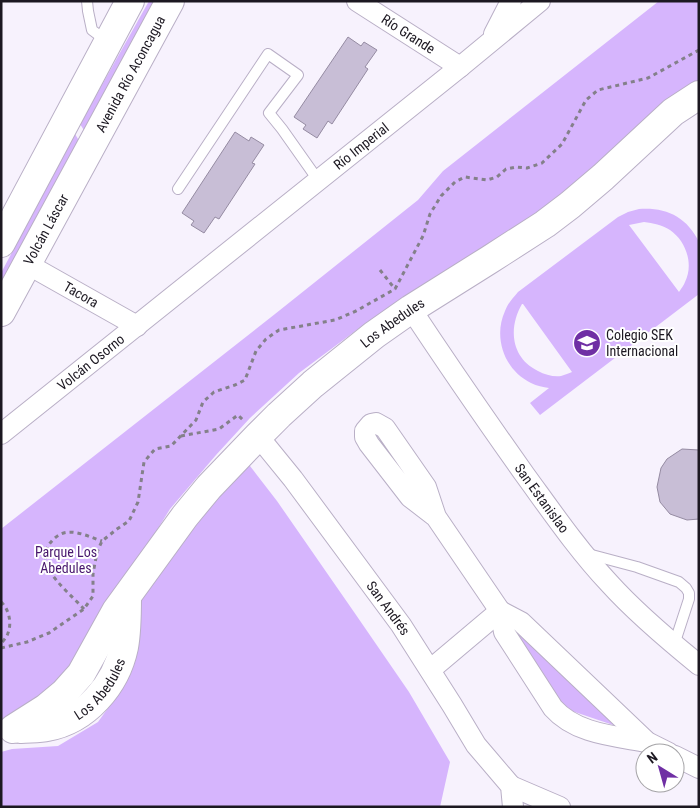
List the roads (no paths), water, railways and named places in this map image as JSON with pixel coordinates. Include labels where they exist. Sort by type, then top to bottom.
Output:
[{"type":"street","points":[[1,243],[130,1]]},
{"type":"street","name":"Avenida Río Aconcagua","points":[[90,147],[170,1]]},
{"type":"street","name":"Río Grande","points":[[357,1],[460,68]]},
{"type":"street","points":[[489,42],[511,1]]},
{"type":"street","name":"Río Imperial","points":[[181,290],[460,68],[540,1]]},
{"type":"street","name":"Los Abedules","points":[[7,730],[48,727],[66,721],[84,712],[99,698],[110,682],[124,646],[127,596],[185,516],[209,487],[258,436],[313,384],[374,334],[403,299],[489,260],[545,224],[603,177],[673,112],[699,95]]},
{"type":"street","name":"Volcán Láscar","points":[[1,312],[90,147]]},
{"type":"street","name":"Tacora","points":[[27,264],[137,326]]},
{"type":"street","name":"Volcán Osorno","points":[[1,434],[181,290]]},
{"type":"street","name":"San Estanislao","points":[[403,299],[582,552],[608,583],[630,605],[674,645],[699,664]]},
{"type":"street","name":"San Andrés","points":[[258,436],[293,479],[401,626],[476,745],[511,786],[560,807]]},
{"type":"street","points":[[436,517],[500,611],[504,632],[560,716],[570,723],[585,729],[647,742]]},
{"type":"street","points":[[430,670],[500,611]]},
{"type":"street","points":[[500,611],[522,622],[647,742]]},
{"type":"street","points":[[685,761],[699,768]]},
{"type":"street","points":[[511,786],[514,807]]},
{"type":"lane","points":[[87,1],[92,30],[109,42]]},
{"type":"lane","points":[[178,190],[268,54],[298,75],[269,113],[318,180]]},
{"type":"lane","points":[[582,552],[637,567],[678,582],[686,588],[689,599],[674,645]]},
{"type":"place","name":"Colegio SEK Internacional","points":[[587,343]]},
{"type":"park label","name":"Parque Los Abedules","points":[[66,560]]}]
